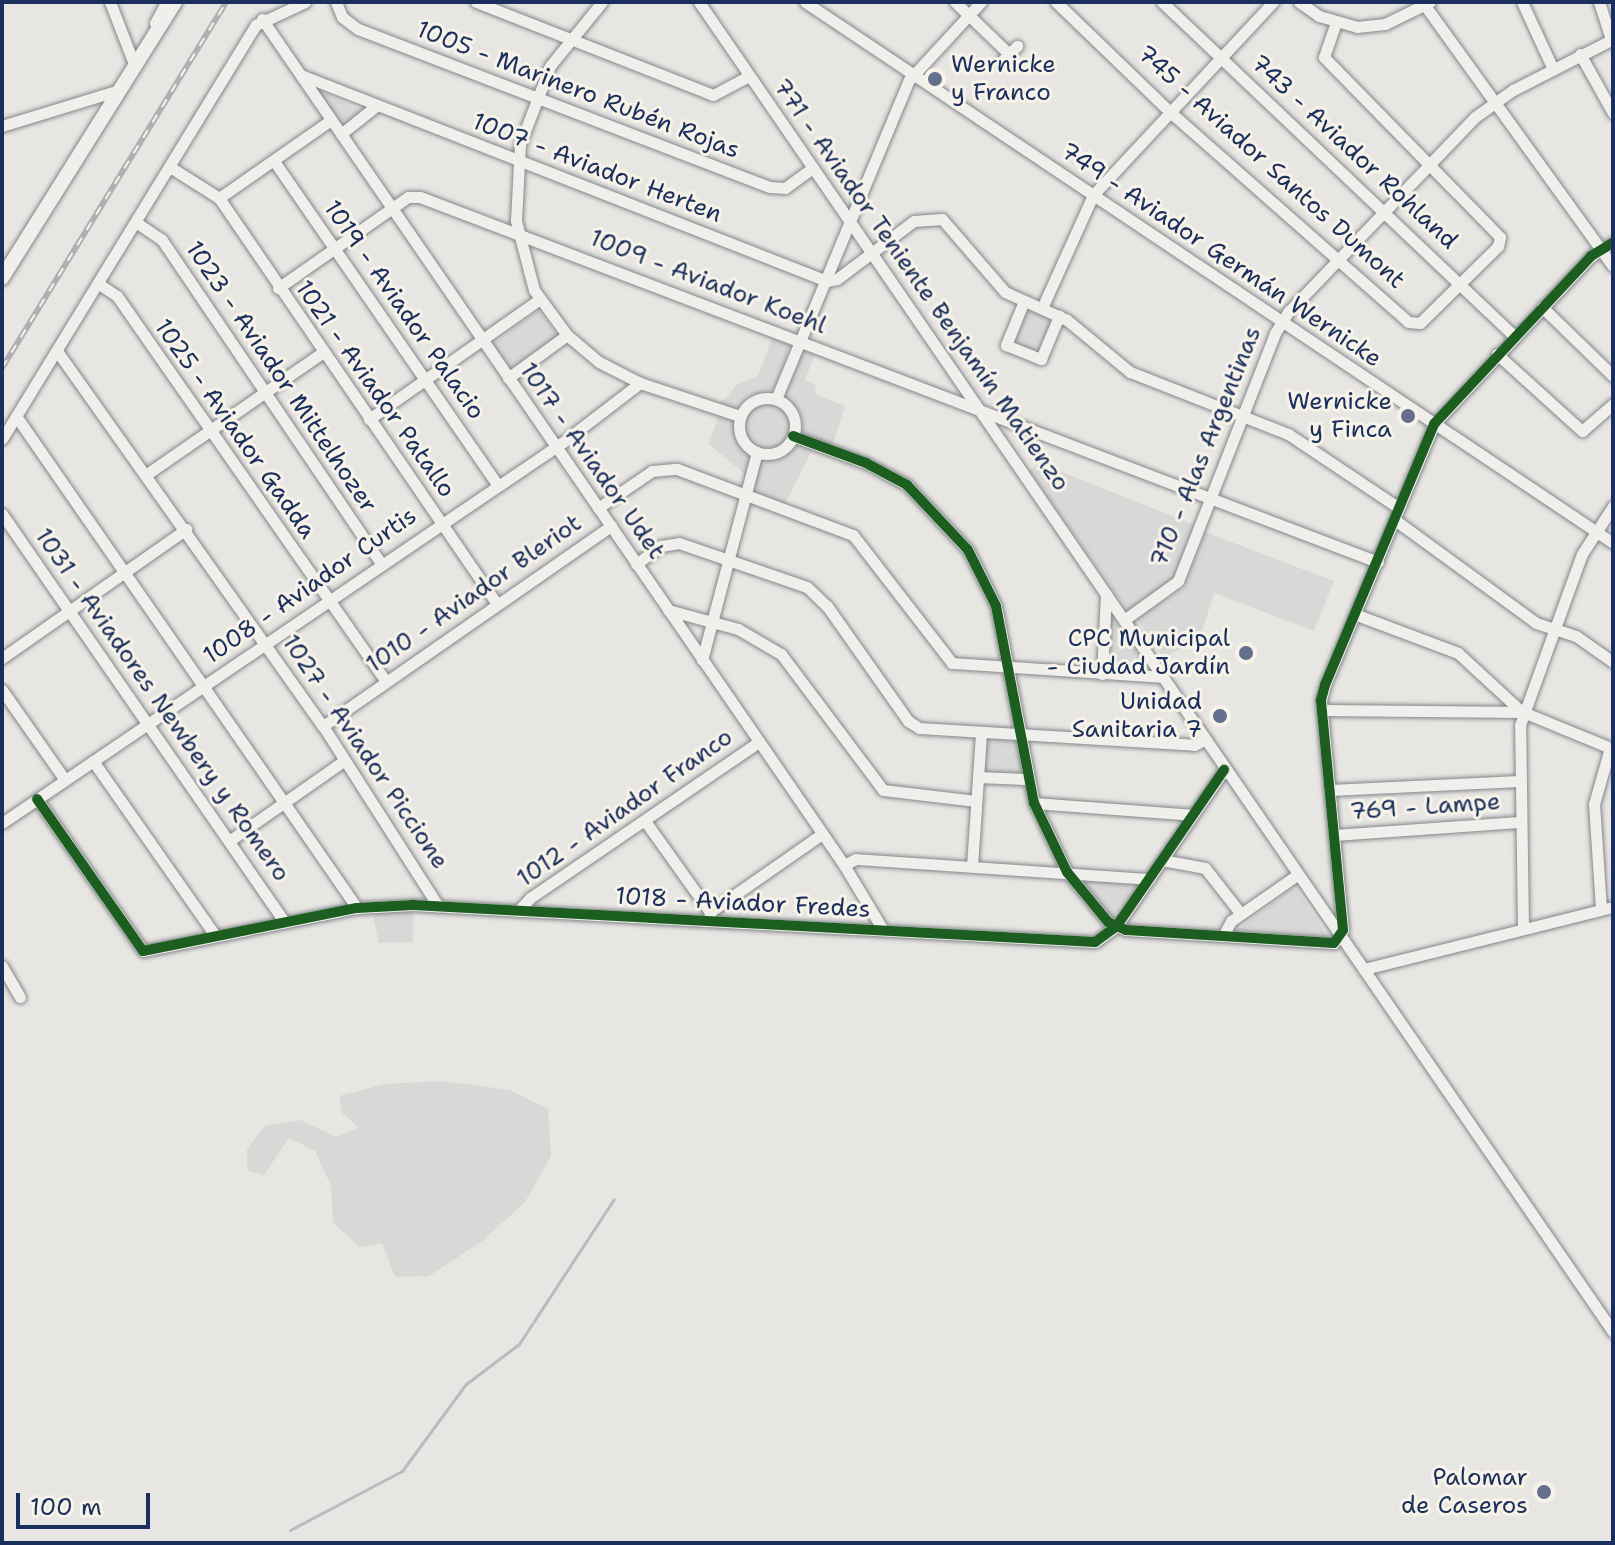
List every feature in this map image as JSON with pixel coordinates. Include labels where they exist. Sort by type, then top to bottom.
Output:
[{"type":"main road","points":[[2,278],[116,91],[175,2]]},
{"type":"street","points":[[110,2],[137,59]]},
{"type":"street","points":[[137,59],[166,2]]},
{"type":"street","points":[[2,439],[262,19],[305,2]]},
{"type":"street","name":"1005 - Marinero Rubén Rojas","points":[[336,2],[342,17],[358,29],[777,189],[813,168]]},
{"type":"street","points":[[476,2],[713,95],[749,76]]},
{"type":"street","points":[[602,2],[570,39],[534,96],[517,160],[518,233],[540,299],[567,335],[599,362],[640,383],[740,416]]},
{"type":"street","name":"771 - Aviador Teniente Benjamín Matienzo","points":[[699,2],[1613,1332]]},
{"type":"street","name":"749 - Aviador Germán Wernicke","points":[[805,2],[1613,543]]},
{"type":"street","points":[[955,2],[1009,54]]},
{"type":"street","points":[[776,399],[849,218],[913,74],[981,2]]},
{"type":"street","name":"745 - Aviador Santos Dumont","points":[[1056,2],[1169,111],[1408,322],[1424,321],[1460,284]]},
{"type":"street","name":"743 - Aviador Rohland","points":[[1162,2],[1514,336]]},
{"type":"street","points":[[1299,2],[1336,22],[1385,24],[1428,5],[1493,102],[1613,266]]},
{"type":"street","points":[[1522,2],[1553,69]]},
{"type":"street","points":[[1599,2],[1612,39]]},
{"type":"street","points":[[1042,308],[1093,195],[1268,4]]},
{"type":"street","name":"1017 - Aviador Udet","points":[[262,19],[844,865],[883,930]]},
{"type":"street","points":[[1313,68],[1324,57],[1336,22]]},
{"type":"street","name":"710 - Alas Argentinas","points":[[1124,620],[1178,581],[1281,322],[1429,163],[1493,102],[1612,39]]},
{"type":"street","points":[[1580,54],[1613,113]]},
{"type":"street","points":[[1324,57],[1498,235],[1498,246],[1460,284]]},
{"type":"street","name":"1007 - Aviador Herten","points":[[301,75],[823,280]]},
{"type":"street","points":[[2,126],[116,91]]},
{"type":"street","points":[[341,134],[376,106]]},
{"type":"street","points":[[170,167],[219,198],[331,120]]},
{"type":"street","name":"1019 - Aviador Palacio","points":[[274,161],[497,484]]},
{"type":"street","name":"1009 - Aviador Koehl","points":[[392,208],[420,197],[1378,562]]},
{"type":"street","name":"1021 - Aviador Patallo","points":[[219,198],[322,353],[497,604]]},
{"type":"street","points":[[278,288],[392,208]]},
{"type":"street","points":[[823,280],[837,279],[914,221],[942,219],[996,285],[1059,316],[1138,377],[1243,414],[1309,445],[1399,508]]},
{"type":"street","name":"1023 - Aviador Mittelhozer","points":[[137,223],[162,240],[381,564]]},
{"type":"street","points":[[1341,939],[1322,693],[1434,424],[1542,307],[1601,250],[1613,243]]},
{"type":"street","name":"1025 - Aviador Gadda","points":[[99,284],[117,296],[386,682]]},
{"type":"street","points":[[369,419],[540,299]]},
{"type":"street","points":[[1024,301],[1006,345],[1041,359],[1059,316]]},
{"type":"street","points":[[1542,307],[1613,376]]},
{"type":"street","points":[[508,378],[567,335]]},
{"type":"street","name":"1027 - Aviador Piccione","points":[[57,351],[323,726],[438,906]]},
{"type":"street","points":[[147,474],[322,353]]},
{"type":"street","points":[[1497,354],[1584,432],[1608,419],[1613,404]]},
{"type":"street","name":"1008 - Aviador Curtis","points":[[2,823],[631,395],[640,383]]},
{"type":"street","points":[[776,399],[794,418],[793,436],[774,453],[757,452],[743,442],[740,416],[751,402],[776,399]]},
{"type":"street","points":[[16,416],[127,569],[357,908]]},
{"type":"street","points":[[793,436],[898,479],[947,523],[992,596],[1009,669],[1025,779],[1034,803],[1067,872],[1116,927],[1224,770]]},
{"type":"street","points":[[702,660],[757,452]]},
{"type":"street","points":[[598,508],[648,473],[668,468],[858,538],[949,660],[1009,669],[1163,677]]},
{"type":"street","points":[[1523,928],[1519,781],[1523,712],[1594,530],[1613,506]]},
{"type":"street","name":"1031 - Aviadores Newbery y Romero","points":[[2,514],[284,921]]},
{"type":"street","points":[[1395,520],[1530,618],[1556,629],[1613,662]]},
{"type":"street","name":"1010 - Aviador Bleriot","points":[[323,726],[611,526]]},
{"type":"street","points":[[2,658],[186,529]]},
{"type":"street","points":[[636,564],[673,543],[729,559],[815,592],[913,726],[1194,745],[1204,740]]},
{"type":"street","points":[[1102,674],[1106,594]]},
{"type":"street","points":[[668,610],[713,621],[781,654],[880,788],[902,795],[976,801]]},
{"type":"street","points":[[1357,615],[1458,653],[1523,712],[1612,748],[1594,804],[1607,908],[1364,969]]},
{"type":"street","points":[[2,690],[65,780]]},
{"type":"street","points":[[1322,710],[1523,712]]},
{"type":"street","points":[[972,866],[981,733]]},
{"type":"street","name":"1012 - Aviador Franco","points":[[518,911],[530,898],[759,742]]},
{"type":"street","points":[[229,841],[345,760]]},
{"type":"street","points":[[93,761],[215,935]]},
{"type":"street","points":[[978,777],[1025,779]]},
{"type":"street","points":[[1330,790],[1519,781]]},
{"type":"street","name":"1018 - Aviador Fredes","points":[[37,799],[139,949],[357,908],[438,906],[709,916],[1095,942],[1116,927],[1330,943],[1341,939]]},
{"type":"street","points":[[1034,803],[1192,815]]},
{"type":"street","points":[[645,821],[709,916],[822,834]]},
{"type":"street","name":"769 - Lampe","points":[[1334,835],[1519,822]]},
{"type":"street","points":[[844,865],[856,859],[1149,879]]},
{"type":"street","points":[[1162,860],[1205,868],[1241,914]]},
{"type":"street","points":[[1223,936],[1241,914],[1297,875]]},
{"type":"street","points":[[2,966],[20,997]]},
{"type":"shaded area","points":[[311,87],[362,111],[341,131]]},
{"type":"shaded area","points":[[1024,301],[1059,316],[1040,360],[1005,345]]},
{"type":"shaded area","points":[[539,310],[559,338],[513,371],[493,344]]},
{"type":"shaded area","points":[[773,335],[790,346],[774,390],[748,396],[737,409],[719,405],[738,384],[758,376]]},
{"type":"shaded area","points":[[797,350],[815,354],[805,380],[816,385],[815,394],[845,406],[832,447],[802,434],[801,415],[782,398]]},
{"type":"shaded area","points":[[767,400],[784,408],[792,425],[784,442],[767,450],[750,442],[742,425],[750,408]]},
{"type":"shaded area","points":[[719,413],[735,421],[737,439],[751,456],[747,476],[709,444]]},
{"type":"shaded area","points":[[795,442],[813,448],[784,506],[751,494],[761,454],[777,454]]},
{"type":"shaded area","points":[[1039,463],[1195,525],[1171,583],[1129,613],[1029,470]]},
{"type":"shaded area","points":[[1205,532],[1334,581],[1314,631],[1214,593],[1200,638],[1164,658],[1137,619],[1184,588]]},
{"type":"shaded area","points":[[1107,610],[1133,647],[1149,672],[1107,671]]},
{"type":"shaded area","points":[[982,738],[1016,739],[1023,777],[980,775]]},
{"type":"shaded area","points":[[1081,879],[1137,883],[1137,888],[1112,917]]},
{"type":"shaded area","points":[[1292,888],[1298,890],[1329,939],[1237,930]]},
{"type":"shaded area","points":[[413,910],[413,942],[379,943],[372,912]]},
{"type":"shaded area","points":[[442,1081],[510,1090],[548,1109],[551,1156],[525,1202],[481,1242],[429,1276],[395,1277],[382,1243],[360,1247],[333,1223],[331,1186],[315,1151],[289,1138],[264,1175],[247,1170],[247,1149],[266,1125],[301,1120],[336,1137],[359,1128],[342,1113],[339,1096],[385,1084]]},
{"type":"waterway","points":[[290,1530],[402,1471],[466,1384],[519,1344],[614,1199]]},
{"type":"railway","points":[[2,368],[226,2]]},
{"type":"cycle path","points":[[793,436],[866,463],[907,485],[968,550],[996,606],[1034,803],[1067,872],[1108,922],[1126,930],[1334,943],[1343,930],[1321,700],[1325,685],[1434,424],[1591,256],[1613,243]]},
{"type":"cycle path","points":[[37,799],[143,951],[357,908],[413,905],[1095,942],[1116,927],[1224,770]]},
{"type":"place","name":"Wernicke y Franco","points":[[935,79]]},
{"type":"place","name":"Wernicke y Finca","points":[[1408,416]]},
{"type":"place","name":"CPC Municipal - Ciudad Jardín","points":[[1246,653]]},
{"type":"place","name":"Unidad Sanitaria 7","points":[[1220,716]]},
{"type":"place","name":"Palomar de Caseros","points":[[1544,1492]]}]
